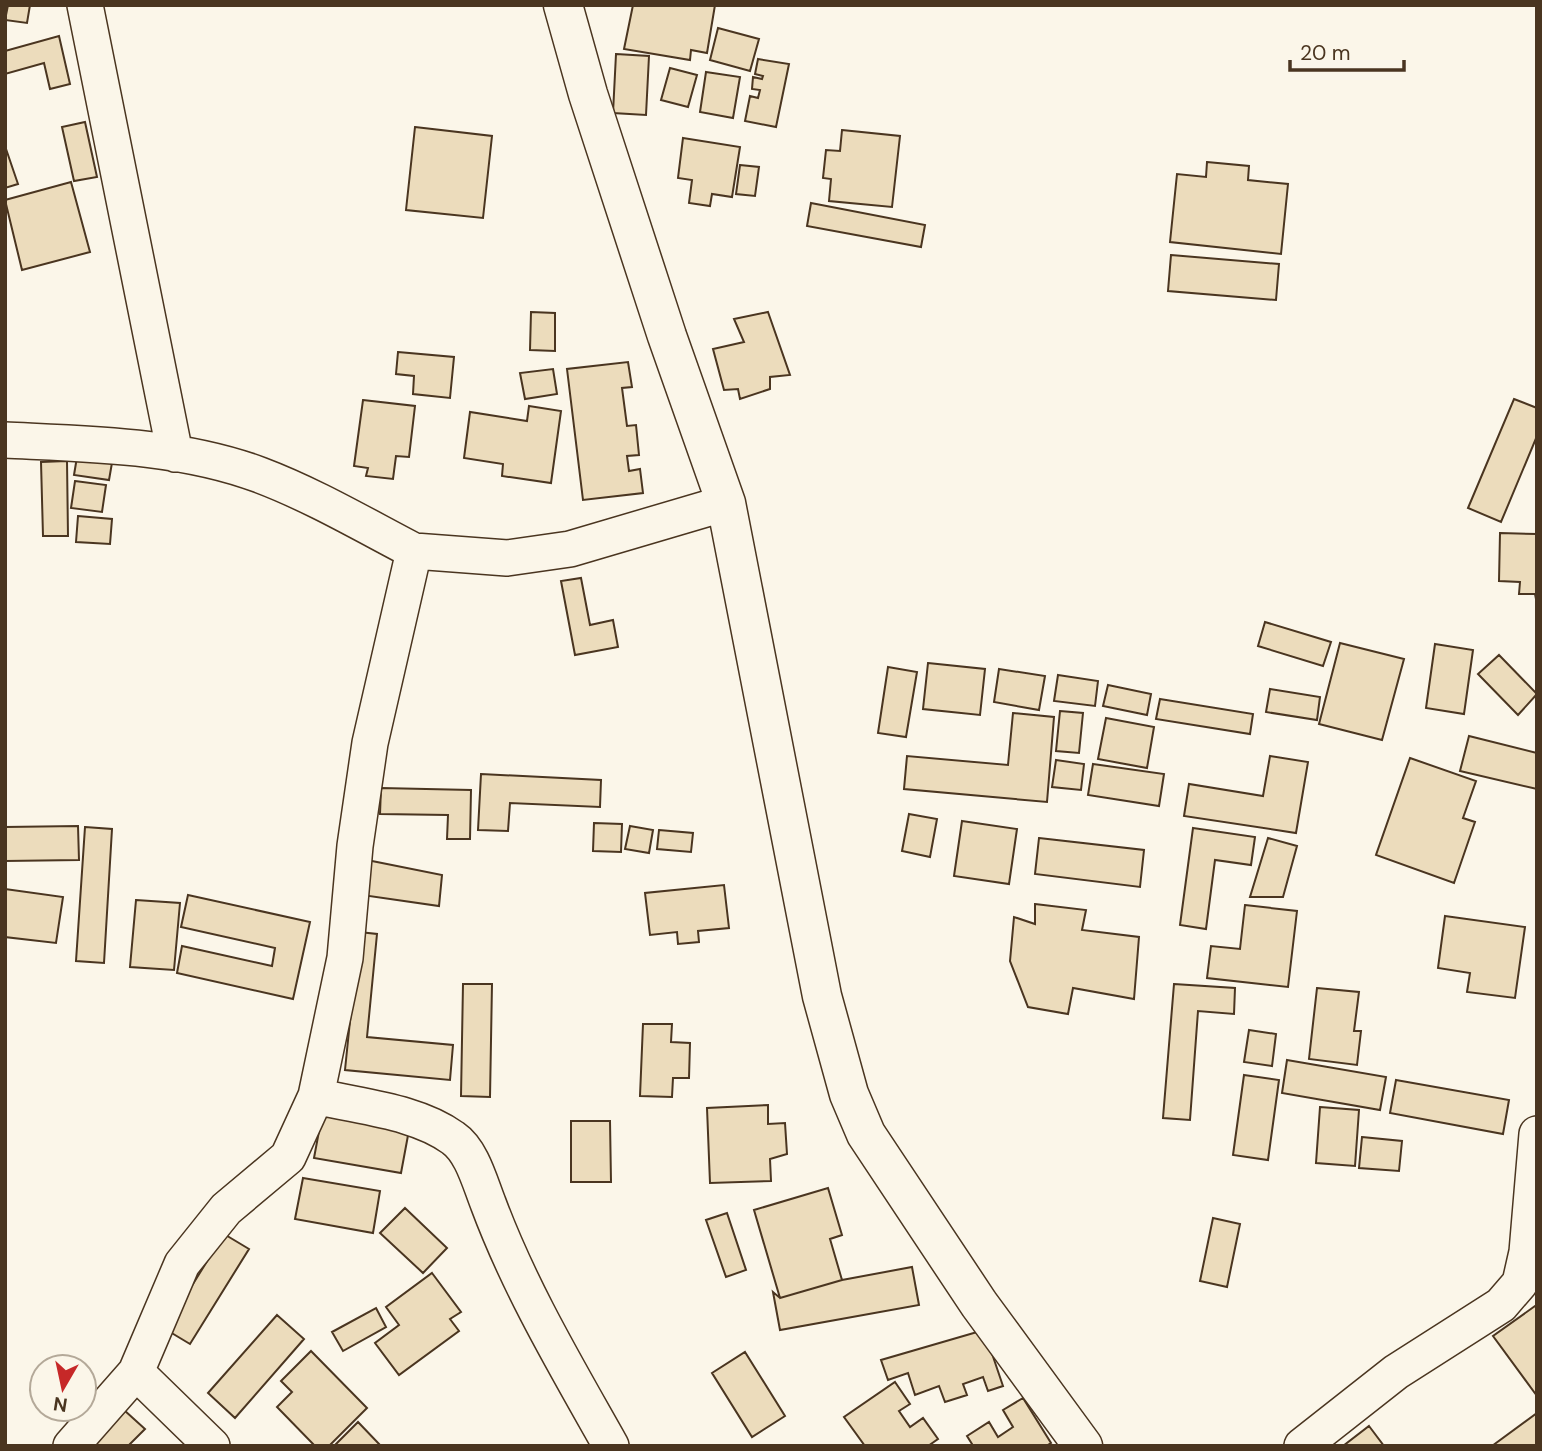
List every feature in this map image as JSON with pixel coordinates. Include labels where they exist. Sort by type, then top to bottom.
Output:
[{"type":"street","points":[[85,5],[175,454]]},
{"type":"street","points":[[563,5],[588,94],[667,336],[726,503],[822,996],[849,1094],[866,1134],[979,1304],[1083,1446]]},
{"type":"street","points":[[5,440],[70,443],[175,454],[260,475],[414,551],[507,558],[570,549],[726,503]]},
{"type":"street","points":[[71,1446],[136,1372],[153,1326],[182,1265],[226,1209],[288,1157],[316,1096],[345,958],[355,846],[370,743],[414,551]]},
{"type":"street","points":[[316,1096],[422,1122],[455,1139],[475,1170],[504,1246],[539,1319],[611,1446]]},
{"type":"street","points":[[1302,1446],[1396,1372],[1501,1305],[1520,1283],[1527,1252],[1537,1134]]},
{"type":"street","points":[[136,1372],[212,1446]]},
{"type":"building","points":[[8,5],[30,5],[27,23],[5,20]]},
{"type":"building","points":[[633,5],[715,5],[707,53],[691,50],[690,60],[624,49]]},
{"type":"building","points":[[718,28],[759,39],[750,71],[710,60]]},
{"type":"building","points":[[59,36],[70,84],[50,89],[44,63],[5,74],[5,51]]},
{"type":"building","points":[[616,54],[649,56],[646,115],[613,113]]},
{"type":"building","points":[[758,59],[789,64],[776,127],[745,121],[750,96],[758,98],[760,90],[752,89],[753,77],[762,79],[763,76],[755,74]]},
{"type":"building","points":[[670,68],[697,75],[688,107],[661,100]]},
{"type":"building","points":[[706,72],[740,77],[733,118],[700,112]]},
{"type":"building","points":[[85,122],[97,177],[74,181],[62,127]]},
{"type":"building","points":[[415,127],[492,136],[483,218],[406,210]]},
{"type":"building","points":[[842,130],[900,136],[892,207],[829,201],[831,179],[823,178],[826,150],[840,151]]},
{"type":"building","points":[[683,138],[740,147],[732,197],[712,194],[710,206],[689,203],[692,180],[678,178]]},
{"type":"building","points":[[5,146],[18,184],[5,188]]},
{"type":"building","points":[[1207,162],[1249,166],[1248,180],[1288,184],[1281,254],[1170,242],[1177,174],[1206,177]]},
{"type":"building","points":[[740,165],[759,167],[755,196],[736,194]]},
{"type":"building","points":[[71,182],[90,252],[22,270],[5,200]]},
{"type":"building","points":[[811,203],[925,225],[921,247],[807,226]]},
{"type":"building","points":[[1171,255],[1279,264],[1276,300],[1168,291]]},
{"type":"building","points":[[531,312],[555,313],[555,351],[530,350]]},
{"type":"building","points":[[768,312],[790,375],[770,377],[770,389],[740,399],[738,389],[724,390],[713,349],[744,342],[734,319]]},
{"type":"building","points":[[398,352],[454,357],[450,398],[413,394],[414,376],[396,374]]},
{"type":"building","points":[[628,362],[632,387],[622,388],[627,426],[636,425],[639,455],[627,456],[629,471],[640,469],[643,493],[583,500],[567,369]]},
{"type":"building","points":[[553,369],[557,394],[525,399],[520,373]]},
{"type":"building","points":[[1514,399],[1537,408],[1537,436],[1501,522],[1468,508]]},
{"type":"building","points":[[363,400],[415,406],[409,457],[396,456],[393,479],[366,476],[368,468],[354,466]]},
{"type":"building","points":[[529,406],[561,411],[551,483],[502,476],[503,464],[464,458],[470,412],[527,421]]},
{"type":"building","points":[[78,451],[113,457],[109,480],[74,475]]},
{"type":"building","points":[[67,461],[68,536],[43,536],[41,462]]},
{"type":"building","points":[[75,481],[106,485],[102,512],[71,508]]},
{"type":"building","points":[[78,516],[112,519],[110,544],[76,542]]},
{"type":"building","points":[[1500,533],[1537,534],[1537,604],[1535,594],[1519,594],[1520,582],[1499,581]]},
{"type":"building","points":[[581,578],[590,625],[613,620],[618,647],[575,655],[561,581]]},
{"type":"building","points":[[1265,622],[1331,642],[1323,666],[1258,646]]},
{"type":"building","points":[[1340,643],[1404,659],[1382,740],[1319,724]]},
{"type":"building","points":[[1435,644],[1473,650],[1464,714],[1426,708]]},
{"type":"building","points":[[1499,655],[1537,694],[1518,715],[1478,674]]},
{"type":"building","points":[[928,663],[985,669],[980,715],[923,709]]},
{"type":"building","points":[[888,667],[917,672],[906,737],[878,733]]},
{"type":"building","points":[[999,669],[1045,676],[1039,710],[994,702]]},
{"type":"building","points":[[1058,675],[1098,681],[1095,706],[1054,701]]},
{"type":"building","points":[[1108,685],[1151,694],[1147,715],[1103,706]]},
{"type":"building","points":[[1270,689],[1320,697],[1317,720],[1266,712]]},
{"type":"building","points":[[1160,699],[1253,714],[1250,734],[1156,719]]},
{"type":"building","points":[[1060,711],[1083,713],[1079,753],[1056,751]]},
{"type":"building","points":[[1013,713],[1054,717],[1047,802],[904,789],[907,756],[1008,765]]},
{"type":"building","points":[[1106,718],[1154,727],[1147,768],[1098,759]]},
{"type":"building","points":[[1469,736],[1537,753],[1537,789],[1460,771]]},
{"type":"building","points":[[1270,756],[1308,762],[1296,833],[1184,816],[1189,784],[1263,796]]},
{"type":"building","points":[[1410,758],[1476,781],[1463,818],[1475,822],[1454,883],[1376,855]]},
{"type":"building","points":[[1056,760],[1084,764],[1081,790],[1052,787]]},
{"type":"building","points":[[1093,764],[1164,774],[1159,806],[1088,795]]},
{"type":"building","points":[[481,774],[601,780],[600,807],[510,803],[508,831],[478,830]]},
{"type":"building","points":[[381,788],[471,790],[470,839],[447,839],[448,815],[380,814]]},
{"type":"building","points":[[909,814],[937,819],[930,857],[902,851]]},
{"type":"building","points":[[962,821],[1017,829],[1009,884],[954,876]]},
{"type":"building","points":[[594,823],[622,824],[621,852],[593,851]]},
{"type":"building","points":[[78,826],[79,860],[5,861],[5,827]]},
{"type":"building","points":[[630,826],[653,830],[649,853],[625,849]]},
{"type":"building","points":[[85,827],[112,829],[104,963],[76,961]]},
{"type":"building","points":[[1193,828],[1255,837],[1251,865],[1215,860],[1206,929],[1180,925]]},
{"type":"building","points":[[659,830],[693,833],[691,852],[657,849]]},
{"type":"building","points":[[1039,838],[1144,850],[1140,887],[1035,874]]},
{"type":"building","points":[[1268,838],[1297,846],[1283,897],[1250,897]]},
{"type":"building","points":[[367,860],[442,875],[439,906],[362,895]]},
{"type":"building","points":[[724,885],[729,928],[698,931],[699,942],[678,944],[677,932],[650,935],[645,893]]},
{"type":"building","points":[[5,889],[63,897],[56,943],[5,937]]},
{"type":"building","points":[[188,895],[310,922],[293,999],[177,973],[182,946],[272,966],[275,948],[181,927]]},
{"type":"building","points":[[136,900],[180,903],[174,970],[130,967]]},
{"type":"building","points":[[1035,904],[1086,910],[1082,930],[1139,937],[1134,999],[1073,988],[1068,1014],[1028,1007],[1010,961],[1014,917],[1035,924]]},
{"type":"building","points":[[1245,905],[1297,911],[1288,987],[1207,978],[1211,946],[1240,949]]},
{"type":"building","points":[[1445,916],[1525,927],[1515,998],[1467,992],[1470,973],[1438,968]]},
{"type":"building","points":[[359,932],[377,934],[367,1037],[453,1045],[450,1080],[345,1070]]},
{"type":"building","points":[[463,984],[492,984],[490,1097],[461,1096]]},
{"type":"building","points":[[1174,984],[1235,988],[1234,1014],[1198,1011],[1190,1120],[1163,1118]]},
{"type":"building","points":[[1317,988],[1359,992],[1354,1031],[1361,1031],[1357,1065],[1309,1059]]},
{"type":"building","points":[[643,1024],[672,1024],[671,1042],[690,1043],[689,1078],[673,1078],[672,1097],[640,1096]]},
{"type":"building","points":[[1249,1030],[1276,1034],[1272,1066],[1244,1062]]},
{"type":"building","points":[[1287,1060],[1386,1077],[1380,1110],[1282,1093]]},
{"type":"building","points":[[1244,1075],[1279,1080],[1268,1160],[1233,1155]]},
{"type":"building","points":[[1396,1080],[1509,1100],[1503,1134],[1390,1113]]},
{"type":"building","points":[[768,1105],[768,1124],[785,1123],[787,1154],[770,1159],[771,1181],[710,1183],[707,1108]]},
{"type":"building","points":[[1320,1107],[1359,1110],[1355,1166],[1316,1163]]},
{"type":"building","points":[[322,1115],[409,1130],[401,1173],[314,1158]]},
{"type":"building","points":[[571,1121],[610,1121],[611,1182],[571,1182]]},
{"type":"building","points":[[1362,1137],[1402,1141],[1399,1171],[1359,1168]]},
{"type":"building","points":[[303,1178],[380,1191],[373,1233],[295,1219]]},
{"type":"building","points":[[828,1188],[842,1235],[830,1239],[842,1280],[780,1298],[754,1210]]},
{"type":"building","points":[[405,1208],[447,1248],[423,1273],[380,1233]]},
{"type":"building","points":[[727,1213],[746,1270],[726,1277],[706,1220]]},
{"type":"building","points":[[1213,1218],[1240,1224],[1227,1287],[1200,1281]]},
{"type":"building","points":[[224,1234],[249,1249],[190,1344],[165,1329]]},
{"type":"building","points":[[912,1267],[919,1305],[780,1330],[773,1292],[780,1298],[842,1280]]},
{"type":"building","points":[[432,1273],[461,1312],[450,1319],[459,1331],[399,1375],[375,1343],[399,1325],[386,1307]]},
{"type":"building","points":[[1535,1306],[1537,1308],[1537,1396],[1493,1336]]},
{"type":"building","points":[[376,1308],[386,1327],[343,1351],[332,1332]]},
{"type":"building","points":[[277,1315],[304,1339],[235,1418],[208,1393]]},
{"type":"building","points":[[984,1330],[1003,1386],[988,1391],[983,1377],[963,1384],[967,1395],[945,1402],[939,1386],[915,1395],[908,1373],[888,1380],[881,1360]]},
{"type":"building","points":[[311,1351],[367,1408],[329,1446],[315,1446],[277,1407],[292,1392],[281,1381]]},
{"type":"building","points":[[745,1352],[785,1416],[752,1437],[712,1373]]},
{"type":"building","points":[[895,1382],[910,1404],[899,1411],[910,1427],[923,1418],[938,1439],[928,1446],[865,1446],[844,1417]]},
{"type":"building","points":[[1023,1398],[1051,1443],[1046,1446],[969,1446],[972,1444],[967,1436],[989,1422],[998,1437],[1013,1427],[1003,1410]]},
{"type":"building","points":[[124,1410],[145,1429],[128,1446],[90,1446]]},
{"type":"building","points":[[1537,1413],[1537,1446],[1492,1446]]},
{"type":"building","points":[[358,1422],[381,1446],[334,1446]]},
{"type":"building","points":[[1369,1426],[1384,1446],[1343,1446]]}]
